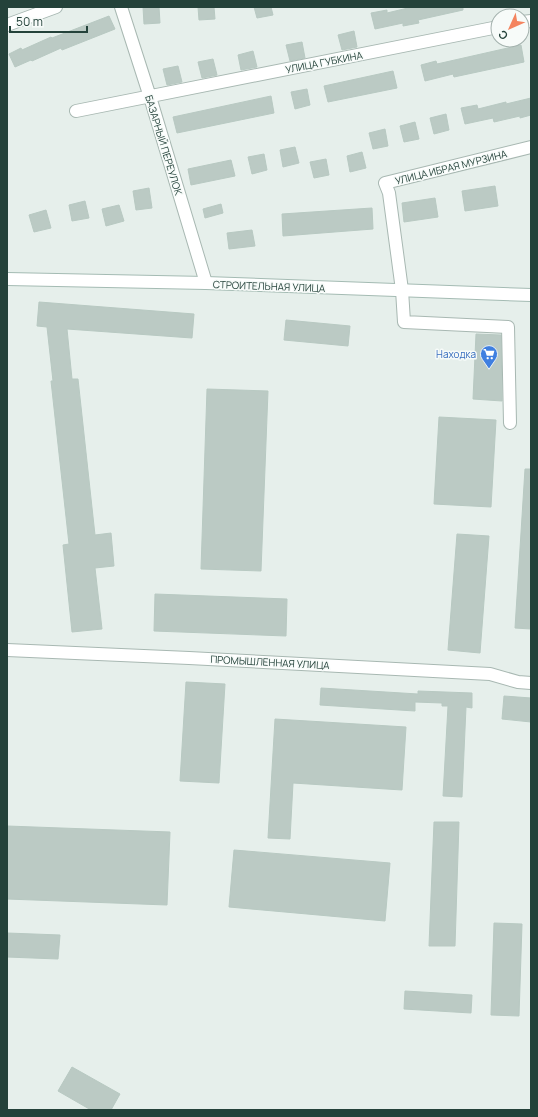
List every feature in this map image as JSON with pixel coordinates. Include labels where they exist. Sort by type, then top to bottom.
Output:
[{"type":"street","points":[[7,25],[56,7]]},
{"type":"street","name":"БАЗАРНЫЙ ПЕРЕУЛОК","points":[[121,7],[150,97],[206,284]]},
{"type":"street","name":"УЛИЦА ГУБКИНА","points":[[76,111],[490,29]]},
{"type":"street","name":"УЛИЦА ИБРАЯ МУРЗИНА","points":[[402,290],[388,193],[385,183],[531,147]]},
{"type":"street","name":"СТРОИТЕЛЬНАЯ УЛИЦА","points":[[7,279],[531,295]]},
{"type":"street","points":[[402,290],[404,322],[508,327],[510,423]]},
{"type":"street","name":"ПРОМЫШЛЕННАЯ УЛИЦА","points":[[7,650],[490,674],[518,682],[531,683]]},
{"type":"building","points":[[143,7],[159,7],[160,23],[144,24]]},
{"type":"building","points":[[198,7],[214,7],[215,19],[199,20]]},
{"type":"building","points":[[254,7],[271,7],[273,15],[257,18]]},
{"type":"building","points":[[412,7],[463,7],[463,10],[418,20],[419,23],[403,26],[403,23],[375,29],[371,13],[387,10],[387,13]]},
{"type":"building","points":[[109,16],[115,29],[62,50],[61,48],[15,67],[9,54],[21,48],[22,50],[51,37],[52,38]]},
{"type":"building","points":[[354,31],[357,47],[342,50],[338,35]]},
{"type":"building","points":[[302,42],[305,58],[290,61],[286,45]]},
{"type":"building","points":[[508,48],[522,48],[524,62],[454,77],[453,74],[425,81],[421,65],[436,61],[437,64]]},
{"type":"building","points":[[253,51],[257,67],[241,70],[238,55]]},
{"type":"building","points":[[213,59],[217,75],[202,78],[198,62]]},
{"type":"building","points":[[178,66],[182,82],[167,85],[163,69]]},
{"type":"building","points":[[393,71],[397,88],[328,102],[324,86]]},
{"type":"building","points":[[307,89],[310,105],[295,109],[291,92]]},
{"type":"building","points":[[271,96],[274,113],[177,133],[173,117]]},
{"type":"building","points":[[531,98],[531,115],[494,122],[493,118],[465,124],[461,108],[477,105],[478,109]]},
{"type":"building","points":[[446,114],[449,130],[434,134],[430,118]]},
{"type":"building","points":[[415,122],[419,139],[404,142],[400,126]]},
{"type":"building","points":[[385,129],[388,146],[373,149],[369,133]]},
{"type":"building","points":[[295,147],[299,163],[283,167],[280,150]]},
{"type":"building","points":[[362,152],[366,168],[350,172],[347,156]]},
{"type":"building","points":[[264,154],[267,170],[252,174],[248,157]]},
{"type":"building","points":[[326,159],[329,175],[314,178],[310,162]]},
{"type":"building","points":[[231,160],[235,176],[191,185],[188,169]]},
{"type":"building","points":[[495,186],[498,206],[465,211],[462,191]]},
{"type":"building","points":[[149,188],[152,208],[136,210],[133,191]]},
{"type":"building","points":[[435,198],[438,217],[404,222],[402,203]]},
{"type":"building","points":[[85,201],[89,218],[72,221],[69,205]]},
{"type":"building","points":[[221,204],[223,213],[205,218],[203,209]]},
{"type":"building","points":[[119,205],[124,221],[106,226],[102,209]]},
{"type":"building","points":[[372,208],[373,229],[283,236],[282,214]]},
{"type":"building","points":[[46,210],[51,228],[34,232],[29,215]]},
{"type":"building","points":[[252,230],[255,246],[229,249],[227,233]]},
{"type":"building","points":[[39,302],[194,314],[192,338],[67,329],[72,379],[78,379],[95,535],[111,533],[114,566],[95,568],[102,629],[72,632],[63,545],[69,544],[51,381],[53,381],[47,327],[37,326]]},
{"type":"building","points":[[286,320],[350,326],[348,346],[284,340]]},
{"type":"building","points":[[476,334],[501,335],[502,401],[473,399]]},
{"type":"building","points":[[207,389],[268,391],[261,571],[201,569]]},
{"type":"building","points":[[439,417],[496,420],[491,507],[434,504]]},
{"type":"building","points":[[525,469],[531,469],[531,629],[515,628]]},
{"type":"building","points":[[457,534],[489,536],[480,653],[448,650]]},
{"type":"building","points":[[155,594],[287,599],[286,636],[154,631]]},
{"type":"building","points":[[186,682],[225,684],[219,783],[180,781]]},
{"type":"building","points":[[321,688],[418,694],[418,691],[472,693],[472,708],[466,707],[462,797],[443,796],[448,706],[442,706],[442,703],[415,702],[415,711],[320,705]]},
{"type":"building","points":[[504,696],[531,698],[531,722],[502,719]]},
{"type":"building","points":[[275,719],[406,727],[402,790],[293,783],[290,839],[268,838]]},
{"type":"building","points":[[434,822],[459,822],[455,946],[429,946]]},
{"type":"building","points":[[7,826],[170,832],[167,905],[7,899]]},
{"type":"building","points":[[234,850],[390,863],[385,921],[229,907]]},
{"type":"building","points":[[494,923],[522,924],[519,1016],[491,1015]]},
{"type":"building","points":[[7,933],[60,935],[58,959],[7,957]]},
{"type":"building","points":[[405,991],[472,995],[471,1013],[404,1009]]},
{"type":"building","points":[[72,1067],[120,1094],[111,1110],[91,1110],[58,1091]]},
{"type":"place","name":"Находка","points":[[489,369]]}]
